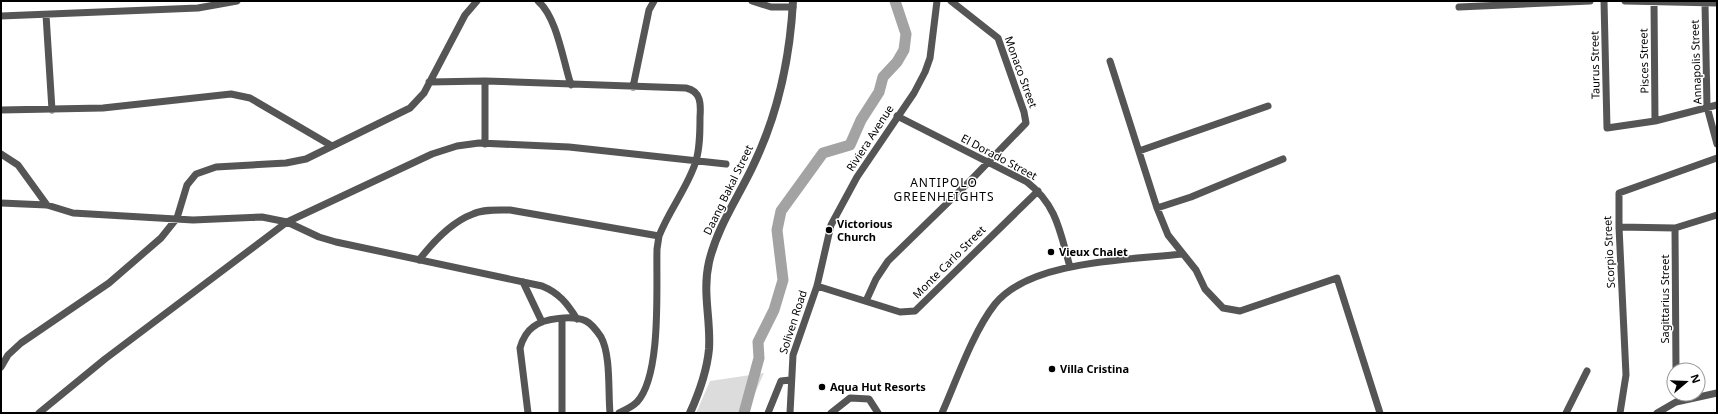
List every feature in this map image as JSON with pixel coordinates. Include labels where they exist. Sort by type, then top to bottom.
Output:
[{"type":"street","points":[[1,16],[198,8],[237,1]]},
{"type":"street","points":[[1,367],[8,355],[22,342],[91,295],[127,268],[156,242],[177,218],[188,185],[196,174],[216,168],[297,162],[316,155],[406,110],[418,100],[465,15],[477,1]]},
{"type":"street","points":[[538,1],[548,14],[553,26],[570,85]]},
{"type":"street","points":[[633,87],[647,17],[654,1]]},
{"type":"street","points":[[752,1],[770,7],[793,4]]},
{"type":"street","name":"Riviera Avenue","points":[[816,286],[831,225],[857,177],[914,93],[925,72],[930,58],[937,1]]},
{"type":"street","name":"Monaco Street","points":[[866,301],[876,279],[888,261],[1024,126],[1026,118],[998,38],[951,1]]},
{"type":"street","points":[[1459,7],[1590,1]]},
{"type":"street","name":"Taurus Street","points":[[1604,1],[1607,128],[1655,121]]},
{"type":"street","points":[[1625,1],[1717,3]]},
{"type":"street","name":"Pisces Street","points":[[1654,2],[1655,121]]},
{"type":"street","name":"Annapolis Street","points":[[1705,3],[1707,107],[1717,144]]},
{"type":"street","name":"Daang Bakal Street","points":[[690,413],[704,375],[709,348],[705,288],[709,262],[717,237],[762,147],[781,89],[793,4]]},
{"type":"street","points":[[46,15],[52,110]]},
{"type":"street","points":[[1110,61],[1138,151],[1157,208],[1168,235],[1196,270],[1205,289],[1223,308],[1240,311],[1337,278],[1380,413]]},
{"type":"street","points":[[429,82],[485,80],[570,85],[686,88],[695,92],[701,106],[696,161],[659,236],[653,364],[647,385],[640,398],[631,407],[619,413]]},
{"type":"street","points":[[485,80],[485,144]]},
{"type":"street","points":[[1,110],[52,110],[145,104],[231,94],[250,98],[332,146]]},
{"type":"street","points":[[1655,121],[1717,105]]},
{"type":"street","points":[[1138,151],[1268,106]]},
{"type":"street","name":"El Dorado Street","points":[[897,116],[1027,182],[1038,191],[1051,206],[1070,267]]},
{"type":"street","points":[[39,413],[105,359],[287,222],[432,154],[457,146],[485,144],[569,147],[726,164]]},
{"type":"street","points":[[1,154],[18,165],[47,206]]},
{"type":"street","name":"Scorpio Street","points":[[1620,413],[1626,375],[1619,227],[1619,193],[1659,177],[1717,158]]},
{"type":"street","points":[[1157,208],[1191,197],[1283,159]]},
{"type":"street","name":"Monte Carlo Street","points":[[816,286],[900,312],[915,311],[1038,191]]},
{"type":"street","points":[[1,203],[47,206],[73,213],[192,220],[262,216],[287,222],[319,237],[336,242],[542,286],[556,293],[568,303],[577,319]]},
{"type":"street","points":[[419,260],[431,244],[458,221],[474,213],[490,210],[510,210],[659,236]]},
{"type":"street","points":[[1619,227],[1675,228],[1717,215]]},
{"type":"street","name":"Sagittarius Street","points":[[1675,228],[1676,362]]},
{"type":"street","points":[[942,413],[980,328],[995,304],[1007,292],[1021,283],[1070,267],[1182,254]]},
{"type":"street","points":[[523,282],[542,322]]},
{"type":"street","name":"Soliven Road","points":[[790,413],[790,380],[793,355],[816,286]]},
{"type":"street","points":[[562,319],[562,413]]},
{"type":"street","points":[[528,413],[520,348],[522,341],[532,327],[542,322],[562,319],[577,319],[586,321],[601,338],[605,351],[610,413]]},
{"type":"street","points":[[1566,413],[1587,371]]},
{"type":"street","points":[[768,413],[781,381],[790,380]]},
{"type":"street","points":[[1706,395],[1717,393]]},
{"type":"street","points":[[831,413],[850,398],[869,399],[878,413]]},
{"type":"street","points":[[1657,413],[1676,402]]},
{"type":"shaded area","points":[[764,373],[746,413],[696,413],[710,381]]},
{"type":"waterway","points":[[744,413],[759,358],[758,342],[774,310],[783,280],[777,230],[781,211],[823,153],[850,145],[861,120],[879,92],[883,77],[897,62],[904,50],[906,34],[895,1]]},
{"type":"place","name":"Victorious Church","points":[[829,230]]},
{"type":"place","name":"Vieux Chalet","points":[[1051,252]]},
{"type":"place","name":"Villa Cristina","points":[[1052,369]]},
{"type":"place","name":"Aqua Hut Resorts","points":[[822,387]]},
{"type":"district","name":"ANTIPOLO GREENHEIGHTS","points":[[944,190]]}]
